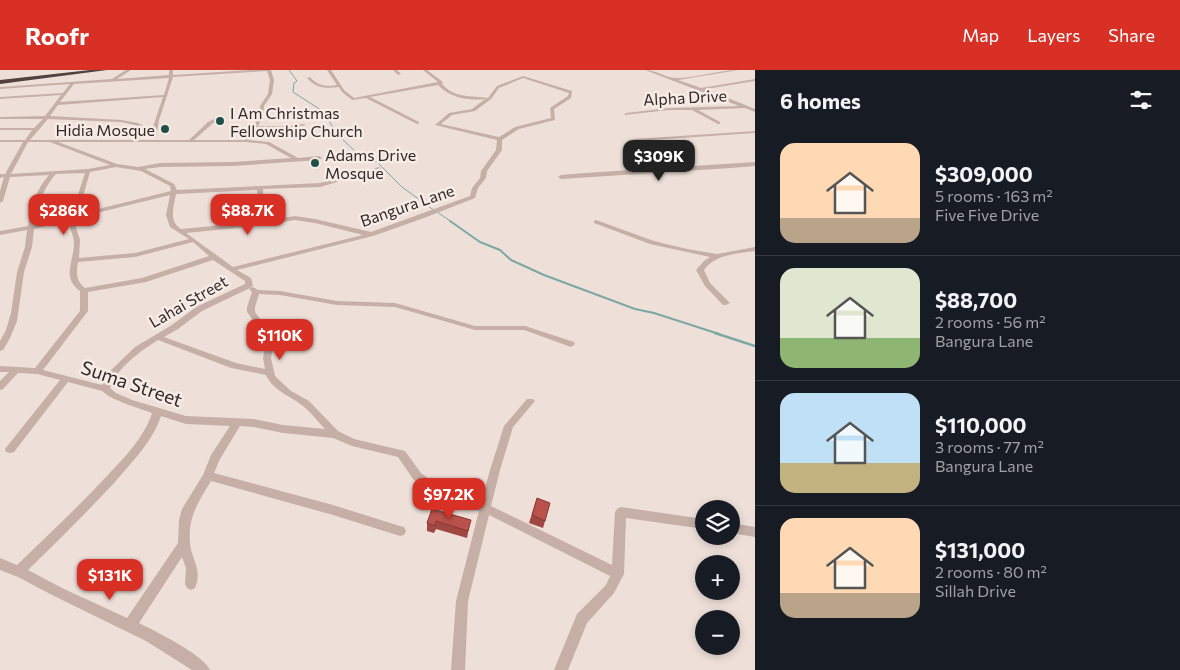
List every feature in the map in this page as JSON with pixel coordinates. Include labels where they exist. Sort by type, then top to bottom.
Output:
[{"type":"highway","points":[[0,81],[98,70]]},
{"type":"highway","points":[[0,81],[104,70]]},
{"type":"street","points":[[106,81],[129,70]]},
{"type":"street","points":[[154,142],[154,133],[164,96],[172,76],[171,70]]},
{"type":"street","points":[[0,88],[267,70],[272,80],[270,94],[262,106],[261,117],[246,141]]},
{"type":"street","points":[[329,70],[339,86],[353,99],[439,83]]},
{"type":"street","points":[[395,70],[399,74]]},
{"type":"street","points":[[425,70],[442,83],[439,83]]},
{"type":"street","points":[[647,70],[701,88],[755,111]]},
{"type":"street","points":[[676,79],[737,70]]},
{"type":"street","points":[[522,77],[562,88],[570,92],[571,96],[552,109],[553,119],[517,128],[500,139],[438,125],[451,114],[474,110],[490,98],[498,87],[522,77]]},
{"type":"street","points":[[309,78],[322,88],[339,86]]},
{"type":"street","points":[[701,88],[755,80]]},
{"type":"street","points":[[0,201],[8,175],[26,142],[72,83]]},
{"type":"street","points":[[439,83],[444,90],[467,99],[490,98]]},
{"type":"street","points":[[0,98],[64,94]]},
{"type":"street","points":[[0,104],[164,96]]},
{"type":"street","points":[[366,97],[418,122]]},
{"type":"street","name":"Alpha Drive","points":[[626,114],[691,108],[745,107]]},
{"type":"street","points":[[691,108],[718,123]]},
{"type":"street","points":[[0,118],[47,117],[130,122],[154,133]]},
{"type":"street","points":[[191,140],[210,123],[220,117]]},
{"type":"street","points":[[255,127],[298,127],[304,125]]},
{"type":"street","points":[[0,129],[35,129]]},
{"type":"street","points":[[635,140],[755,132]]},
{"type":"street","name":"Bangura Lane","points":[[232,269],[258,261],[336,244],[436,212],[473,197],[475,188],[483,178],[484,171],[499,150],[500,139]]},
{"type":"street","points":[[0,141],[246,141],[276,146],[296,159]]},
{"type":"street","points":[[52,142],[116,165],[137,168],[160,165],[233,164],[319,158]]},
{"type":"street","points":[[560,177],[627,171],[659,172],[755,164]]},
{"type":"street","points":[[0,176],[88,171],[116,165]]},
{"type":"street","points":[[137,168],[166,181],[172,185],[174,192]]},
{"type":"street","points":[[0,233],[30,228],[174,192],[320,185],[379,169]]},
{"type":"street","points":[[88,171],[75,217],[72,221],[78,241],[73,278],[78,287],[84,290],[143,280],[214,257]]},
{"type":"street","points":[[0,348],[14,324],[20,276],[29,242],[33,213],[44,184],[54,173]]},
{"type":"street","points":[[238,221],[253,212],[261,198],[260,189]]},
{"type":"street","name":"Lahai Street","points":[[105,390],[106,382],[121,364],[138,349],[216,300],[250,284],[248,280],[214,257],[182,231],[173,227],[169,215],[174,192]]},
{"type":"street","points":[[182,231],[257,224],[294,218],[369,234]]},
{"type":"street","points":[[596,222],[652,243],[718,256]]},
{"type":"street","points":[[75,260],[135,254],[194,240]]},
{"type":"street","points":[[726,303],[713,291],[700,270],[706,262],[718,256],[755,249]]},
{"type":"street","points":[[250,284],[256,292],[336,302],[395,305],[475,328],[525,328],[571,344]]},
{"type":"street","points":[[37,371],[84,311],[84,290]]},
{"type":"street","points":[[256,292],[251,312],[259,323],[269,347],[267,358],[271,378],[288,393],[306,403],[335,434],[352,442],[401,454],[416,476],[437,491],[512,521],[618,574]]},
{"type":"street","points":[[0,333],[9,335]]},
{"type":"street","points":[[157,337],[234,366],[269,372]]},
{"type":"street","name":"Suma Street","points":[[0,369],[37,371],[105,390],[112,395],[157,412],[186,420],[254,423],[283,429],[335,434]]},
{"type":"street","points":[[0,387],[16,370]]},
{"type":"street","points":[[10,449],[66,379]]},
{"type":"street","points":[[458,670],[462,601],[495,470],[509,426],[530,401]]},
{"type":"street","points":[[19,571],[78,513],[124,463],[154,425],[158,418],[157,412]]},
{"type":"street","points":[[192,584],[192,568],[184,544],[188,509],[237,423]]},
{"type":"street","points":[[208,476],[333,510],[400,531]]},
{"type":"street","points":[[561,670],[582,619],[610,589],[618,574],[621,512],[695,523]]},
{"type":"street","points":[[740,530],[755,532]]},
{"type":"street","points":[[130,626],[184,544]]},
{"type":"street","points":[[0,564],[19,571],[58,592],[130,626],[187,657],[203,670]]},
{"type":"building","points":[[537,498],[550,503],[545,521],[532,515]]},
{"type":"building","points":[[432,509],[471,520],[468,531],[436,521],[435,526],[427,523]]},
{"type":"waterway","points":[[289,70],[297,81],[294,83],[293,92],[324,112],[336,133],[361,157],[377,162],[402,187],[435,211]]},
{"type":"waterway","points":[[437,212],[452,222]]},
{"type":"waterway","points":[[450,221],[480,242],[500,250],[511,260],[544,275],[635,309],[654,313],[719,334]]},
{"type":"waterway","points":[[715,333],[755,346]]},
{"type":"place","name":"I Am Christmas Fellowship Church","points":[[220,121]]},
{"type":"place","name":"Hidia Mosque","points":[[165,129]]},
{"type":"place","name":"Adams Drive Mosque","points":[[315,163]]}]
